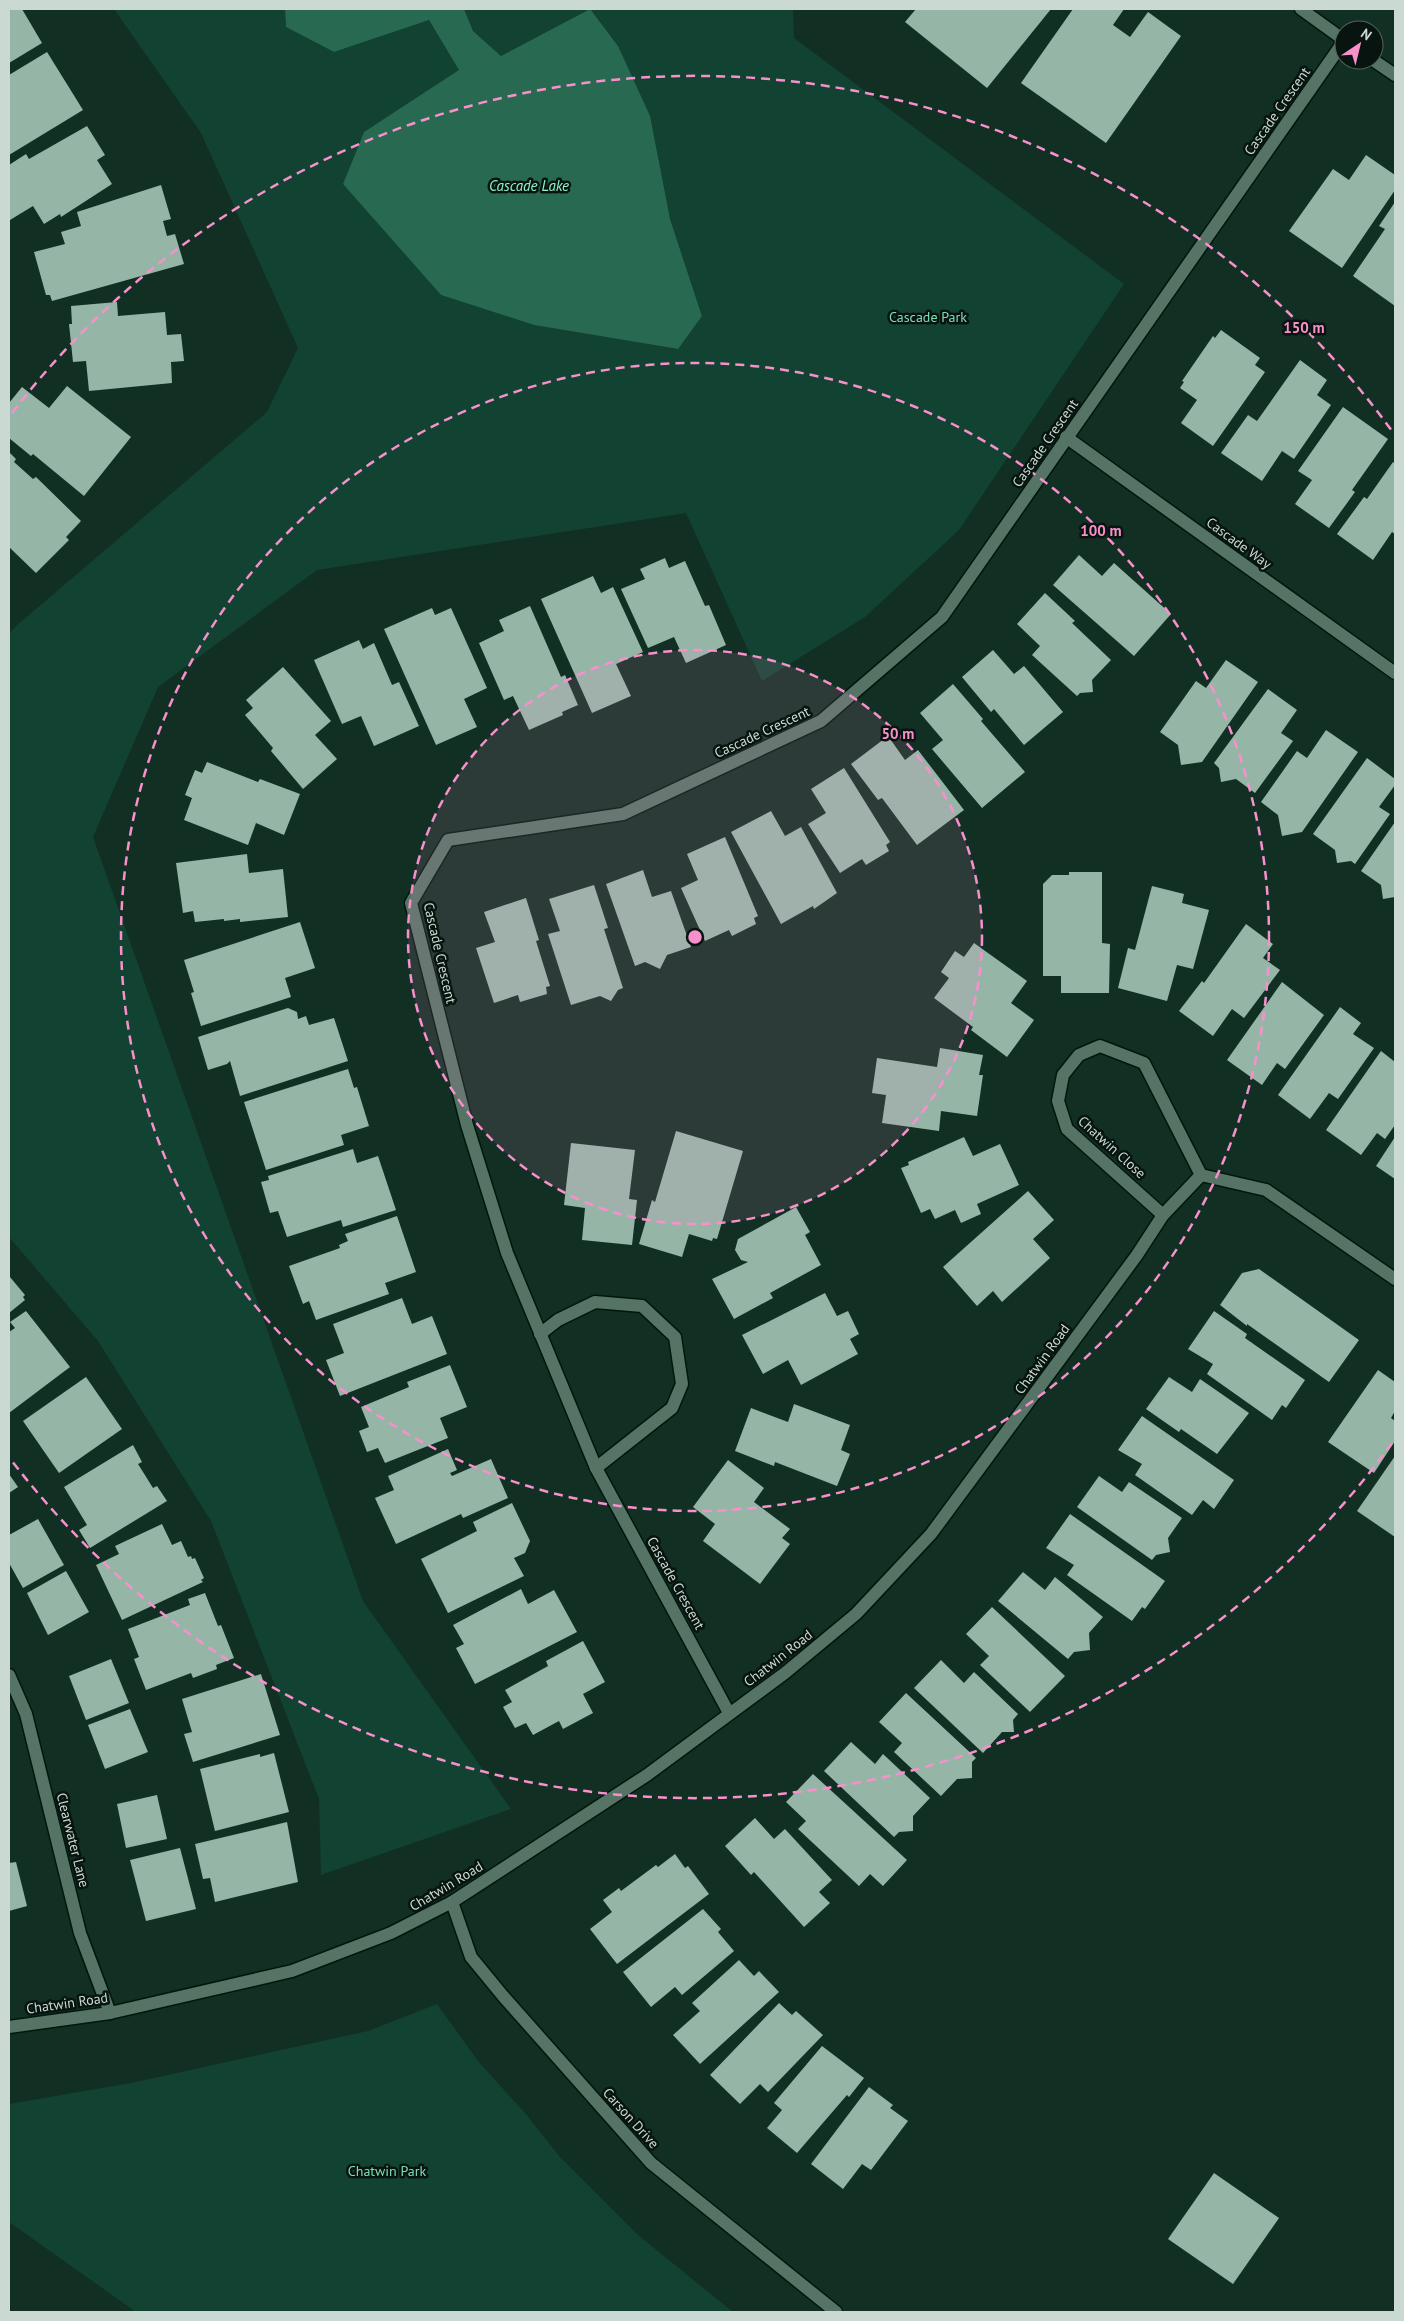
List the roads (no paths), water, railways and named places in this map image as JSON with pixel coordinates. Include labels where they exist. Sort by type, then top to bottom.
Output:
[{"type":"street","name":"Cascade Crescent","points":[[1301,9],[1334,33]]},
{"type":"street","name":"Cascade Crescent","points":[[729,1713],[596,1468],[507,1254],[467,1125],[411,902],[448,840],[623,814],[821,721],[942,618],[1066,437],[1334,54]]},
{"type":"street","points":[[1384,67],[1395,75]]},
{"type":"street","name":"Cascade Way","points":[[1066,437],[1395,673]]},
{"type":"street","name":"Chatwin Close","points":[[1163,1215],[1067,1129],[1058,1101],[1063,1075],[1078,1055],[1100,1046],[1144,1063],[1201,1175]]},
{"type":"street","points":[[1201,1175],[1266,1190],[1395,1279]]},
{"type":"street","name":"Chatwin Road","points":[[9,2027],[110,2013],[292,1971],[391,1933],[452,1902],[647,1775],[785,1673],[856,1614],[931,1534],[1137,1255],[1163,1215],[1201,1175]]},
{"type":"street","points":[[540,1334],[558,1320],[595,1302],[642,1306],[676,1337],[682,1384],[672,1408],[596,1468]]},
{"type":"street","name":"Clearwater Lane","points":[[9,1674],[26,1714],[80,1933],[110,2013]]},
{"type":"street","name":"Carson Drive","points":[[452,1902],[471,1956],[503,1996],[651,2163],[836,2312]]},
{"type":"water","name":"Cascade Lake","points":[[285,9],[464,9],[473,31],[501,56],[590,9],[618,46],[650,116],[670,219],[702,316],[678,349],[534,325],[441,295],[343,184],[364,132],[459,70],[429,20],[334,52],[286,27]]},
{"type":"park label","name":"Cascade Park","points":[[928,317]]},
{"type":"park label","name":"Chatwin Park","points":[[387,2171]]}]
